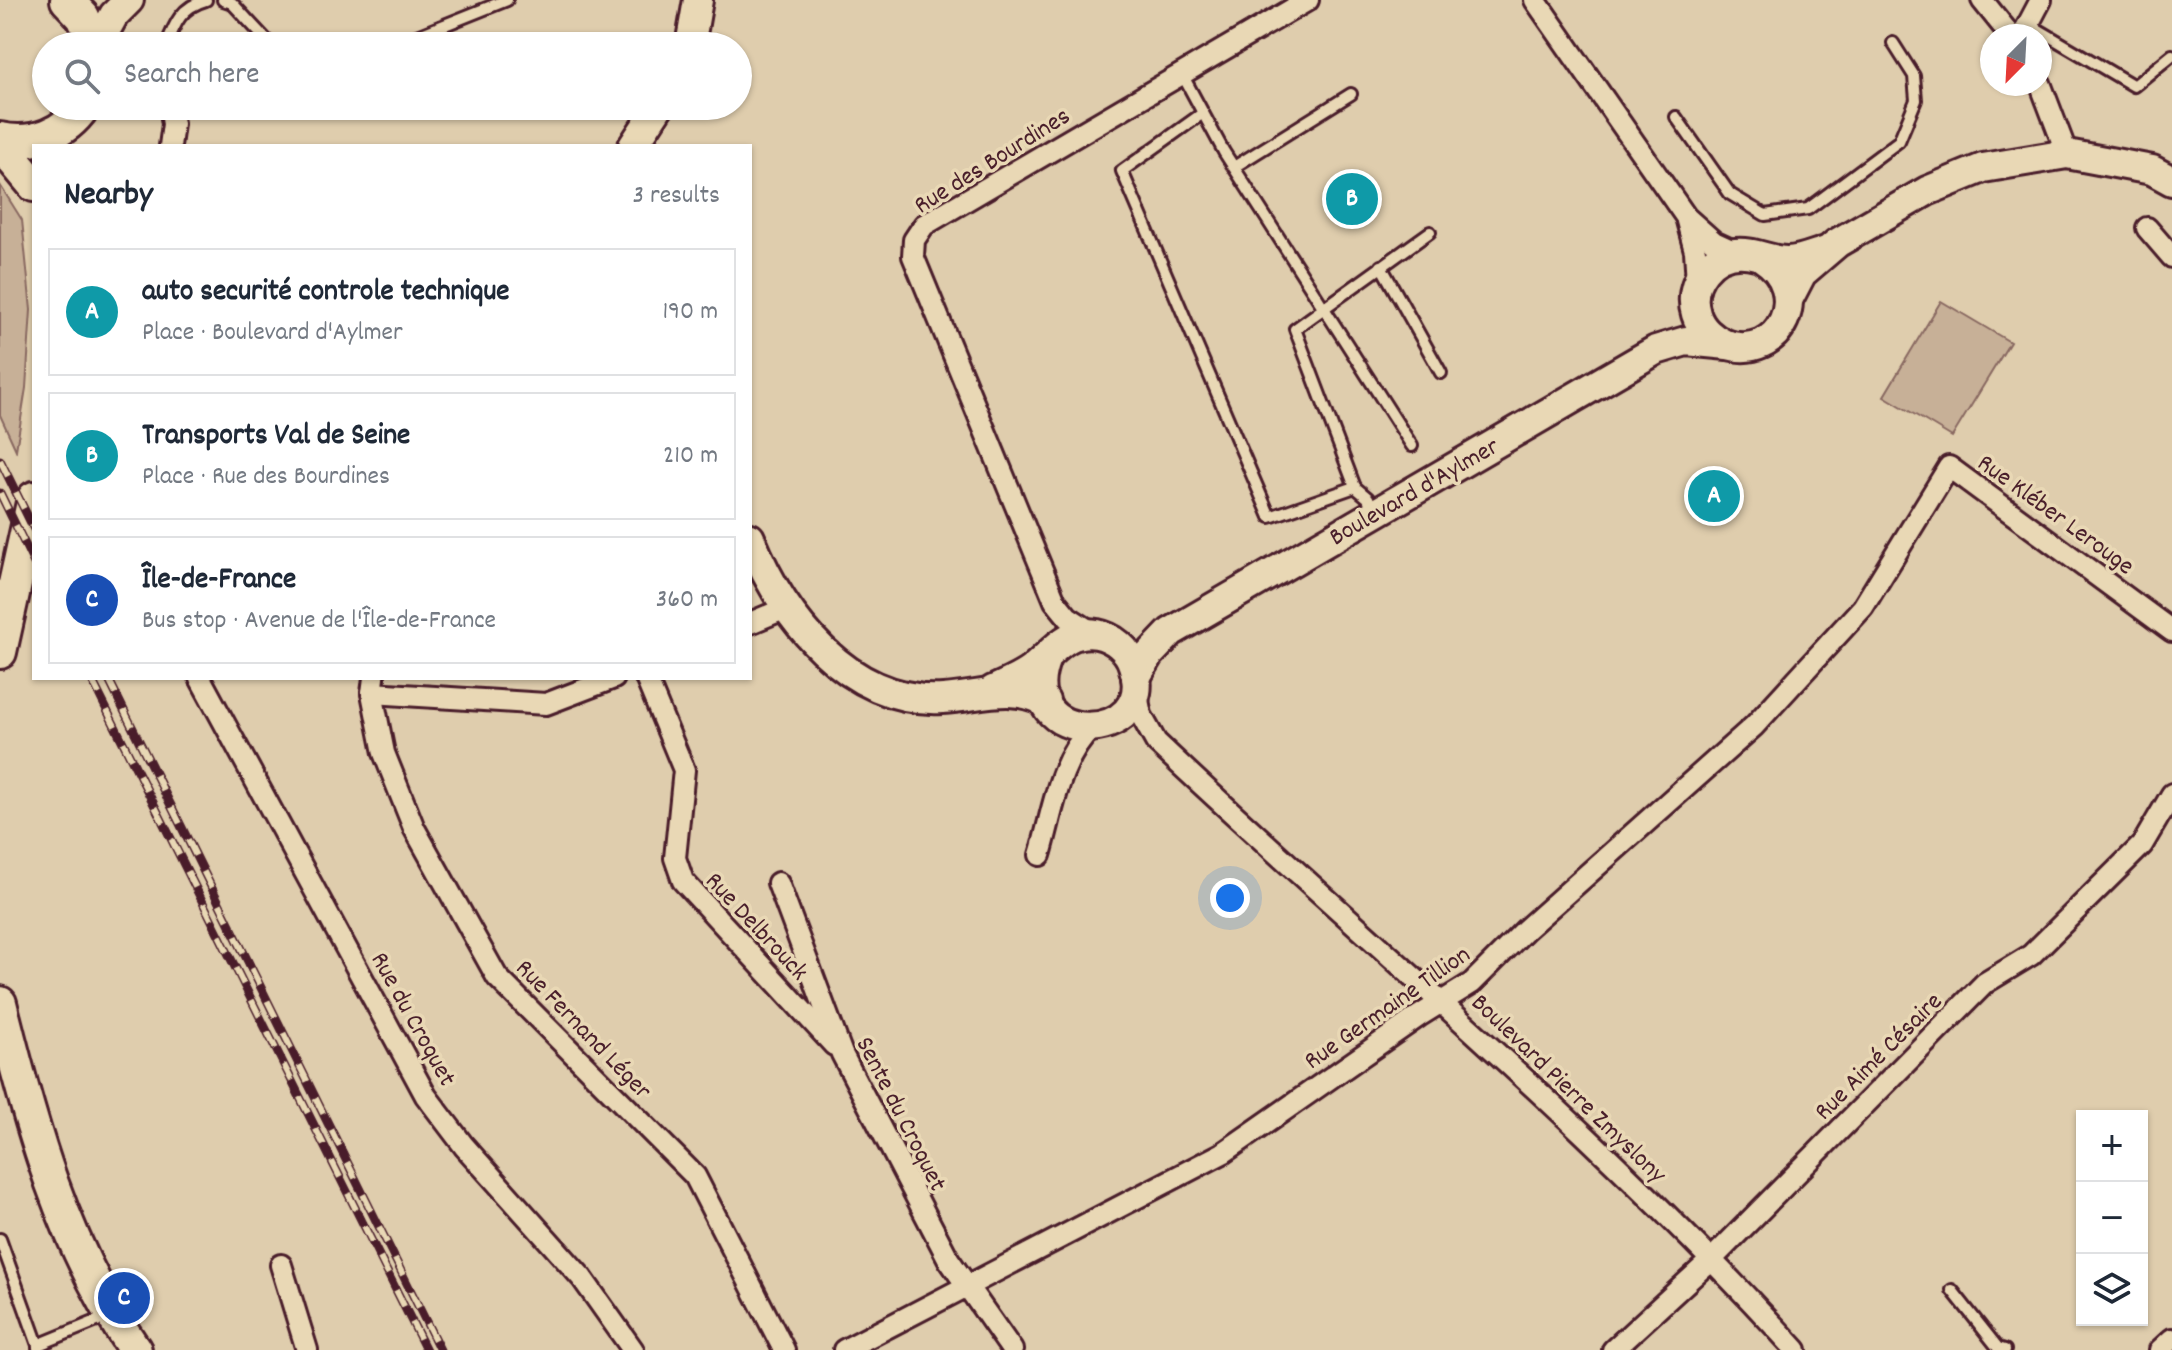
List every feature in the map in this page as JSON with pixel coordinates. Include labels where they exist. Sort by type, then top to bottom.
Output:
[{"type":"main road","points":[[67,0],[83,17],[90,32]]},
{"type":"main road","points":[[0,142],[41,138],[72,125]]},
{"type":"main road","points":[[0,142],[32,182]]},
{"type":"main road","points":[[0,652],[32,507]]},
{"type":"main road","points":[[0,1003],[52,1189],[111,1315],[135,1350]]},
{"type":"street","points":[[104,32],[114,15],[129,0]]},
{"type":"street","points":[[692,32],[698,0]]},
{"type":"street","name":"Rue des Bourdines","points":[[1103,637],[1068,617],[1055,601],[913,256],[914,240],[924,225],[1308,0]]},
{"type":"street","points":[[1535,0],[1686,217],[1714,242],[1750,255],[1795,261],[1824,252]]},
{"type":"street","points":[[1982,0],[2001,24]]},
{"type":"street","points":[[2027,24],[2041,0]]},
{"type":"street","points":[[2045,96],[2067,154]]},
{"type":"street","points":[[170,144],[172,120]]},
{"type":"street","points":[[634,144],[650,120]]},
{"type":"street","points":[[1686,217],[1695,251],[1695,290],[1703,327],[1728,345],[1749,346],[1768,339],[1782,323],[1789,298],[1802,273],[1824,252],[1927,191],[1983,168],[2067,154],[2162,176]]},
{"type":"street","points":[[2147,228],[2172,257]]},
{"type":"street","points":[[1695,290],[1713,261],[1750,255],[1782,276],[1789,298]]},
{"type":"street","name":"Boulevard d'Aylmer","points":[[1656,350],[1677,327],[1695,290]]},
{"type":"street","name":"Boulevard d'Aylmer","points":[[1103,637],[1142,640],[1171,632],[1656,350],[1686,341],[1728,345]]},
{"type":"street","name":"Rue Kléber Lerouge","points":[[1949,467],[2172,631]]},
{"type":"street","name":"Rue Germaine Tillion","points":[[844,1350],[1223,1153],[1419,1016],[1445,1003],[1472,983],[1525,930],[1754,726],[1863,607],[1949,467]]},
{"type":"street","points":[[752,542],[771,585],[786,608],[824,652],[843,667],[896,694],[942,699],[992,691],[1014,691],[1078,728],[1101,726]]},
{"type":"street","name":"Rue des Bourdines","points":[[1048,655],[1056,629],[1055,601]]},
{"type":"street","points":[[752,622],[786,608]]},
{"type":"street","name":"Boulevard d'Aylmer","points":[[1136,683],[1150,654],[1171,632]]},
{"type":"street","points":[[992,691],[1015,681],[1071,636],[1103,637],[1129,656],[1136,683],[1127,709],[1077,744],[1063,771],[1040,855]]},
{"type":"street","points":[[1048,655],[1040,679],[1064,738],[1063,771]]},
{"type":"street","name":"Rue du Croquet","points":[[201,680],[426,1096],[464,1146],[582,1278],[633,1350]]},
{"type":"street","points":[[373,686],[546,704],[609,680]]},
{"type":"street","name":"Rue Delbrouck","points":[[647,680],[684,770],[675,858],[683,881],[842,1054]]},
{"type":"street","name":"Boulevard Pierre Zmyslony","points":[[1136,683],[1141,715],[1156,742],[1445,1003],[1713,1258],[1796,1350]]},
{"type":"street","name":"Rue Fernand Léger","points":[[373,686],[384,753],[414,828],[497,977],[695,1176],[784,1350]]},
{"type":"street","name":"Boulevard Pierre Zmyslony","points":[[1101,726],[1156,742]]},
{"type":"street","name":"Rue Aimé Césaire","points":[[1613,1350],[1713,1258],[1985,983],[2031,955],[2142,845],[2172,794]]},
{"type":"street","name":"Sente du Croquet","points":[[778,883],[842,1054],[949,1260],[1012,1350]]},
{"type":"street","points":[[281,1265],[307,1350]]},
{"type":"street","points":[[2160,1350],[2172,1339]]},
{"type":"lane","points":[[173,32],[190,4],[206,0]]},
{"type":"lane","points":[[223,0],[232,3],[259,32]]},
{"type":"lane","points":[[427,32],[507,0]]},
{"type":"lane","points":[[1676,117],[1730,194],[1765,215],[1808,209],[1899,141],[1916,100],[1914,76],[1893,43]]},
{"type":"lane","points":[[2052,44],[2134,86],[2172,55]]},
{"type":"lane","points":[[1182,74],[1234,167],[1412,446]]},
{"type":"lane","points":[[1234,167],[1351,94]]},
{"type":"lane","points":[[1203,113],[1122,171],[1270,517],[1355,487]]},
{"type":"lane","points":[[1374,512],[1368,498],[1355,487],[1295,329],[1430,232]]},
{"type":"lane","points":[[1381,266],[1441,373]]},
{"type":"lane","points":[[0,1239],[38,1347],[111,1315]]},
{"type":"lane","points":[[1952,1290],[1998,1348],[2005,1350]]},
{"type":"shaded area","points":[[0,185],[22,220],[31,310],[26,388],[16,450],[0,415]]},
{"type":"shaded area","points":[[1941,301],[2010,342],[1952,437],[1884,396]]},
{"type":"railway","points":[[0,460],[32,525]]},
{"type":"railway","points":[[0,493],[32,559]]},
{"type":"railway","points":[[92,680],[426,1350]]},
{"type":"railway","points":[[109,680],[440,1350]]},
{"type":"place","name":"Transports Val de Seine","points":[[1352,199]]},
{"type":"place","name":"auto securité controle technique","points":[[1714,496]]},
{"type":"place","name":"Île-de-France","points":[[124,1298]]}]
